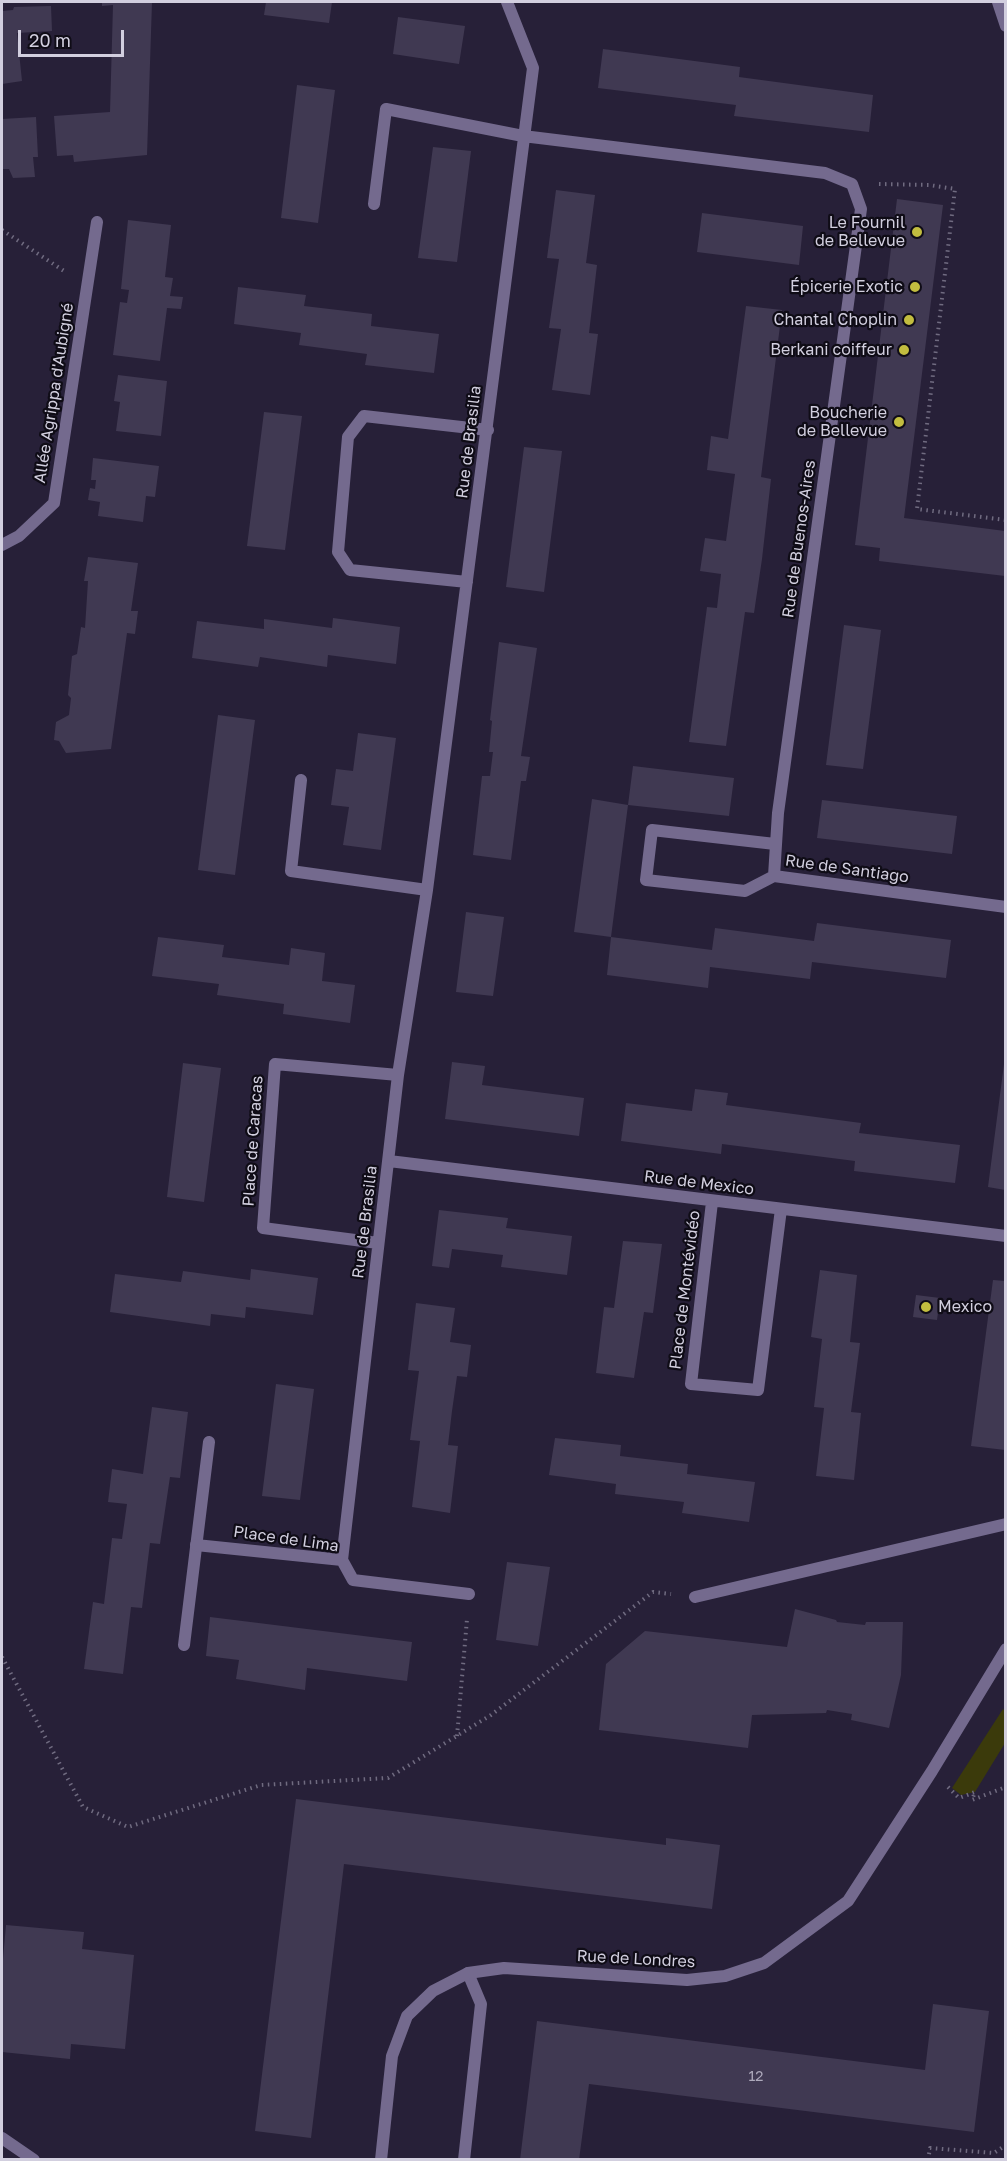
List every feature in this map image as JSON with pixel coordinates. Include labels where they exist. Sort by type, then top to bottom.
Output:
[{"type":"street","name":"Rue de Brasilia","points":[[342,1560],[398,1075],[427,891],[533,68],[507,2]]},
{"type":"street","points":[[998,2],[1005,26]]},
{"type":"street","points":[[374,204],[386,109],[523,136],[825,173],[852,184]]},
{"type":"street","name":"Rue de Buenos-Aires","points":[[774,876],[775,844],[861,209],[852,184]]},
{"type":"street","name":"Allée Agrippa d'Aubigné","points":[[2,545],[19,536],[54,503],[97,222]]},
{"type":"street","points":[[467,582],[350,570],[338,552],[348,437],[364,416],[488,430]]},
{"type":"street","points":[[301,780],[291,871],[427,891]]},
{"type":"street","name":"Rue de Santiago","points":[[775,844],[652,830],[646,880],[745,891],[774,876],[1005,907]]},
{"type":"street","name":"Place de Caracas","points":[[378,1243],[263,1228],[275,1064],[398,1075]]},
{"type":"street","name":"Rue de Mexico","points":[[389,1161],[1005,1236]]},
{"type":"street","name":"Place de Montévidéo","points":[[712,1202],[691,1384],[758,1390],[781,1209]]},
{"type":"street","points":[[184,1645],[209,1442]]},
{"type":"street","points":[[695,1597],[1005,1524]]},
{"type":"street","name":"Place de Lima","points":[[196,1545],[342,1560],[353,1580],[470,1594]]},
{"type":"street","name":"Rue de Londres","points":[[381,2160],[392,2056],[406,2016],[433,1990],[468,1973],[504,1968],[687,1980],[724,1976],[764,1963],[848,1901],[932,1771],[1005,1649]]},
{"type":"street","points":[[464,2160],[481,2004],[468,1973]]},
{"type":"street","points":[[2,2138],[34,2160]]},
{"type":"path","points":[[852,184],[929,185],[955,189],[917,509],[1005,520]]},
{"type":"path","points":[[2,230],[87,287]]},
{"type":"path","points":[[2,1657],[83,1807],[128,1827],[261,1785],[388,1778],[491,1715],[653,1592],[695,1597]]},
{"type":"path","points":[[457,1736],[470,1594]]},
{"type":"path","points":[[932,1771],[959,1798],[975,1792],[972,1800],[1005,1787]]},
{"type":"path","points":[[928,2160],[930,2148],[994,2153],[1005,2145]]},
{"type":"shaded area","points":[[1003,1709],[1005,1711],[1005,1743],[975,1792],[961,1795],[952,1788]]},
{"type":"building","points":[[102,2],[152,2],[147,155],[74,162],[73,155],[57,156],[54,116],[110,112],[113,5],[102,6]]},
{"type":"building","points":[[266,2],[332,2],[329,23],[264,15]]},
{"type":"building","points":[[51,6],[52,31],[17,33],[22,81],[2,84],[2,11],[13,10],[14,7]]},
{"type":"building","points":[[398,17],[465,26],[459,64],[393,54]]},
{"type":"building","points":[[603,49],[740,67],[739,77],[873,95],[869,132],[734,116],[736,105],[598,88]]},
{"type":"building","points":[[297,85],[335,90],[318,223],[281,218]]},
{"type":"building","points":[[36,117],[38,157],[33,157],[35,177],[13,178],[9,169],[2,169],[2,119]]},
{"type":"building","points":[[433,147],[471,151],[457,262],[418,258]]},
{"type":"building","points":[[556,190],[595,195],[586,263],[597,265],[589,333],[598,334],[590,395],[552,390],[561,329],[549,328],[559,259],[547,258]]},
{"type":"building","points":[[897,199],[943,205],[904,518],[1005,531],[1005,576],[879,561],[880,548],[855,545]]},
{"type":"building","points":[[702,213],[803,226],[799,265],[697,252]]},
{"type":"building","points":[[128,220],[171,225],[165,277],[173,278],[170,296],[183,297],[181,309],[167,308],[160,361],[113,355],[120,302],[127,303],[129,290],[121,289]]},
{"type":"building","points":[[238,287],[306,295],[304,306],[372,314],[371,326],[439,334],[434,373],[365,365],[367,354],[299,345],[301,333],[234,324]]},
{"type":"building","points":[[746,306],[782,310],[761,477],[771,479],[762,559],[754,613],[745,612],[726,746],[689,742],[707,607],[717,608],[721,574],[700,571],[705,538],[726,541],[735,474],[707,470],[711,436],[728,439]]},
{"type":"building","points":[[118,375],[167,381],[161,436],[116,431],[120,402],[114,401]]},
{"type":"building","points":[[264,412],[302,416],[285,550],[247,546]]},
{"type":"building","points":[[524,447],[562,451],[544,592],[506,587]]},
{"type":"building","points":[[93,458],[159,466],[155,497],[146,496],[143,522],[98,516],[100,502],[88,500],[90,488],[95,489],[96,480],[91,480]]},
{"type":"building","points":[[88,557],[138,563],[131,611],[138,611],[135,634],[127,633],[111,749],[66,753],[59,741],[54,740],[56,722],[69,715],[71,698],[68,695],[72,656],[77,654],[81,627],[85,628],[88,581],[84,581]]},
{"type":"building","points":[[333,618],[400,627],[396,664],[328,655],[327,667],[260,657],[258,667],[192,658],[197,621],[264,629],[264,619],[332,628]]},
{"type":"building","points":[[844,625],[881,630],[863,769],[826,765]]},
{"type":"building","points":[[499,642],[537,648],[521,756],[530,757],[526,781],[521,781],[511,860],[473,855],[482,776],[490,776],[493,752],[489,752],[492,721],[490,720]]},
{"type":"building","points":[[218,715],[255,720],[235,875],[198,870]]},
{"type":"building","points":[[358,733],[396,738],[381,850],[343,845],[349,807],[331,805],[336,769],[353,771]]},
{"type":"building","points":[[633,766],[734,778],[729,816],[628,805]]},
{"type":"building","points":[[592,799],[628,805],[611,937],[574,932]]},
{"type":"building","points":[[822,800],[957,816],[952,854],[817,838]]},
{"type":"building","points":[[466,912],[504,917],[493,996],[456,992]]},
{"type":"building","points":[[817,923],[951,940],[946,978],[812,962],[810,979],[710,967],[708,988],[607,975],[611,937],[712,950],[715,928],[814,941]]},
{"type":"building","points":[[158,937],[224,945],[222,957],[289,965],[291,948],[325,953],[322,981],[355,985],[350,1023],[283,1014],[284,1004],[217,995],[219,984],[152,976]]},
{"type":"building","points":[[452,1062],[485,1066],[482,1085],[584,1098],[579,1136],[445,1119]]},
{"type":"building","points":[[183,1063],[221,1068],[204,1202],[167,1197]]},
{"type":"building","points":[[1005,1064],[1005,1190],[988,1187]]},
{"type":"building","points":[[695,1089],[728,1093],[726,1105],[861,1123],[859,1133],[960,1145],[955,1183],[854,1171],[855,1161],[722,1144],[721,1154],[621,1141],[626,1103],[692,1111]]},
{"type":"building","points":[[439,1210],[508,1218],[506,1228],[572,1236],[567,1275],[501,1267],[503,1255],[452,1249],[449,1268],[432,1266]]},
{"type":"building","points":[[623,1241],[662,1244],[653,1313],[644,1312],[634,1378],[596,1373],[604,1307],[614,1308]]},
{"type":"building","points":[[251,1269],[318,1278],[313,1315],[246,1307],[245,1318],[211,1314],[210,1326],[110,1312],[115,1274],[181,1282],[183,1271],[250,1280]]},
{"type":"building","points":[[820,1270],[857,1275],[850,1342],[860,1343],[851,1412],[861,1413],[854,1480],[816,1476],[824,1408],[814,1407],[822,1339],[811,1337]]},
{"type":"building","points":[[993,1280],[1005,1281],[1005,1450],[971,1446]]},
{"type":"building","name":"Mexico","points":[[916,1295],[940,1298],[937,1320],[913,1317]]},
{"type":"building","points":[[416,1303],[455,1308],[450,1342],[471,1345],[467,1377],[457,1376],[452,1411],[448,1445],[458,1446],[450,1513],[412,1507],[420,1441],[410,1440],[419,1371],[408,1370]]},
{"type":"building","points":[[276,1384],[314,1389],[300,1500],[262,1496]]},
{"type":"building","points":[[152,1407],[188,1412],[180,1478],[170,1477],[160,1544],[150,1543],[142,1608],[131,1607],[123,1674],[84,1669],[93,1602],[104,1604],[112,1538],[122,1539],[127,1504],[108,1502],[112,1469],[143,1474]]},
{"type":"building","points":[[555,1438],[621,1445],[620,1456],[688,1464],[687,1474],[755,1482],[749,1522],[682,1513],[684,1502],[615,1494],[616,1484],[549,1475]]},
{"type":"building","points":[[507,1562],[550,1567],[538,1646],[496,1640]]},
{"type":"building","points":[[795,1609],[837,1622],[865,1625],[866,1622],[903,1622],[901,1675],[889,1728],[851,1720],[852,1714],[827,1710],[826,1713],[752,1715],[748,1748],[599,1730],[606,1664],[645,1631],[787,1647]]},
{"type":"building","points":[[210,1617],[412,1642],[407,1681],[307,1668],[305,1690],[236,1679],[239,1660],[206,1656]]},
{"type":"building","points":[[296,1799],[666,1845],[666,1838],[720,1845],[712,1909],[344,1864],[311,2138],[255,2131]]},
{"type":"building","points":[[6,1925],[84,1932],[82,1949],[134,1955],[125,2049],[71,2044],[70,2059],[2,2052],[2,1970]]},
{"type":"building","points":[[933,2004],[989,2011],[974,2132],[589,2084],[579,2160],[520,2160],[537,2021],[925,2070]]},
{"type":"place","name":"Le Fournil de Bellevue","points":[[917,232]]},
{"type":"place","name":"Épicerie Exotic","points":[[915,287]]},
{"type":"place","name":"Chantal Choplin","points":[[909,320]]},
{"type":"place","name":"Berkani coiffeur","points":[[904,350]]},
{"type":"place","name":"Boucherie de Bellevue","points":[[899,422]]},
{"type":"place","name":"Mexico","points":[[926,1307]]}]
